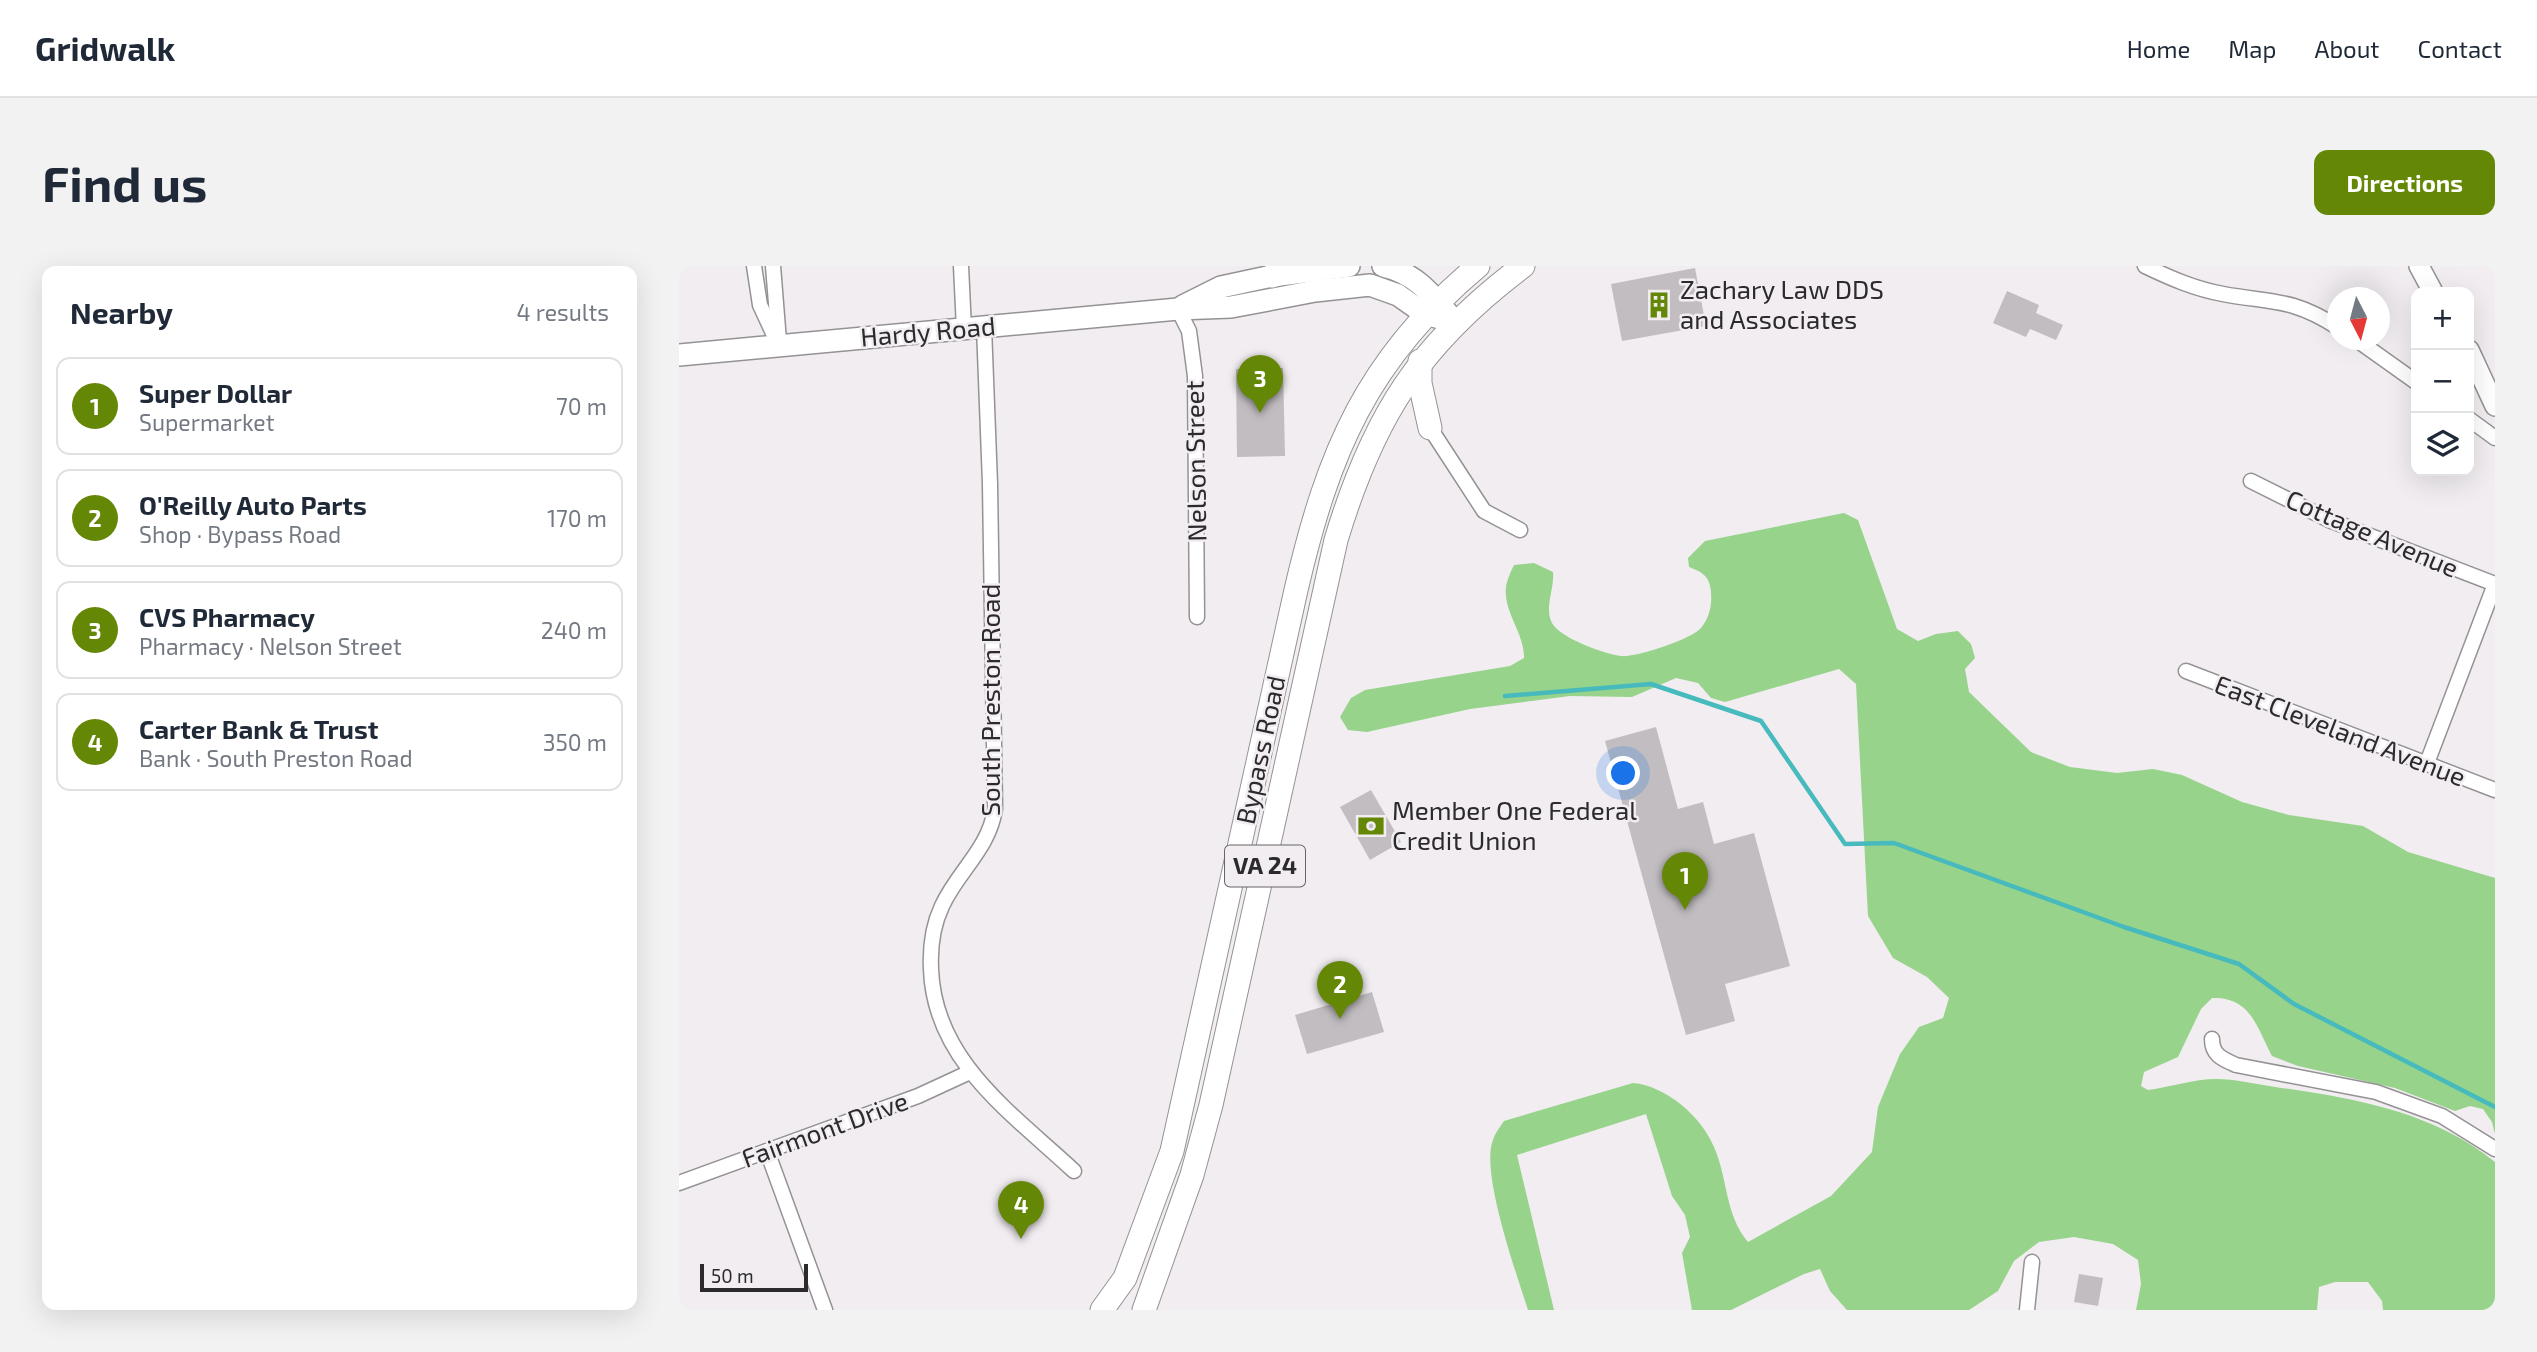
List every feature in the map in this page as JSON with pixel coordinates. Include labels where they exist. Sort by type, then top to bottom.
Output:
[{"type":"main road","points":[[1272,276],[1305,266]]},
{"type":"main road","name":"Hardy Road","points":[[1178,309],[1221,287],[1272,276],[1349,266]]},
{"type":"main road","name":"Hardy Road","points":[[1383,266],[1407,273],[1421,282],[1431,308]]},
{"type":"main road","name":"Bypass Road","points":[[1102,1310],[1125,1278],[1167,1166],[1186,1093],[1313,517],[1329,468],[1363,398],[1385,364],[1431,308],[1478,266]]},
{"type":"main road","name":"VA 24","points":[[1455,321],[1523,266]]},
{"type":"main road","name":"Hardy Road","points":[[679,355],[1178,309],[1231,307],[1354,285],[1383,288],[1455,321]]},
{"type":"main road","name":"Bypass Road","points":[[1144,1310],[1192,1175],[1211,1105],[1336,540],[1363,458],[1381,422],[1420,361],[1455,321]]},
{"type":"main road","points":[[1420,361],[1420,383],[1430,428]]},
{"type":"main road","points":[[1381,422],[1402,415],[1420,420],[1430,428]]},
{"type":"main road","points":[[1124,1310],[1151,1240],[1167,1166]]},
{"type":"street","points":[[754,266],[759,305],[779,346]]},
{"type":"street","points":[[773,266],[779,346]]},
{"type":"street","name":"South Preston Road","points":[[961,266],[974,328],[990,498],[995,809],[987,839],[940,908],[930,956],[937,1011],[944,1031],[970,1072],[1074,1171]]},
{"type":"street","points":[[2145,266],[2201,289],[2295,304],[2327,322]]},
{"type":"street","points":[[2419,266],[2430,287]]},
{"type":"street","name":"Nelson Street","points":[[1178,309],[1189,331],[1195,376],[1197,617]]},
{"type":"street","points":[[2371,350],[2411,378]]},
{"type":"street","points":[[2474,361],[2495,406]]},
{"type":"street","points":[[2474,423],[2495,438]]},
{"type":"street","points":[[1430,428],[1484,511],[1520,530]]},
{"type":"street","name":"Cottage Avenue","points":[[2251,481],[2329,520],[2495,584]]},
{"type":"street","points":[[2427,764],[2495,584]]},
{"type":"street","name":"East Cleveland Avenue","points":[[2186,671],[2495,790]]},
{"type":"street","points":[[2212,1039],[2214,1051],[2220,1059],[2236,1065],[2376,1092],[2442,1116],[2495,1149]]},
{"type":"street","name":"Fairmont Drive","points":[[679,1183],[918,1096],[970,1072]]},
{"type":"street","points":[[767,1151],[825,1310]]},
{"type":"street","points":[[2027,1310],[2032,1262]]},
{"type":"green space","points":[[1844,513],[1858,520],[1897,629],[1918,641],[1936,634],[1958,631],[1971,644],[1975,658],[1965,669],[1969,692],[2031,752],[2070,767],[2117,773],[2153,769],[2182,775],[2242,802],[2289,815],[2363,826],[2408,852],[2495,878],[2495,1134],[2492,1122],[2483,1109],[2470,1106],[2455,1111],[2395,1088],[2298,1066],[2272,1056],[2251,1015],[2236,1002],[2225,999],[2212,998],[2201,1009],[2178,1057],[2144,1072],[2141,1086],[2148,1090],[2199,1080],[2223,1079],[2333,1096],[2418,1119],[2471,1145],[2495,1162],[2495,1310],[2383,1310],[2382,1301],[2368,1282],[2335,1282],[2319,1287],[2317,1310],[2136,1310],[2141,1284],[2138,1260],[2113,1244],[2074,1237],[2039,1242],[2014,1261],[1998,1291],[1969,1310],[1847,1310],[1830,1291],[1820,1269],[1804,1274],[1731,1310],[1692,1310],[1682,1253],[1690,1237],[1685,1215],[1672,1196],[1646,1114],[1517,1155],[1554,1310],[1528,1310],[1501,1224],[1491,1175],[1490,1155],[1493,1140],[1504,1121],[1633,1083],[1658,1090],[1681,1104],[1708,1135],[1719,1159],[1735,1220],[1748,1242],[1831,1196],[1872,1152],[1878,1107],[1900,1054],[1919,1027],[1943,1018],[1949,998],[1927,977],[1893,958],[1868,916],[1856,684],[1839,669],[1725,702],[1711,698],[1698,683],[1676,678],[1632,697],[1570,696],[1470,709],[1367,732],[1348,730],[1340,717],[1351,698],[1365,690],[1510,666],[1524,658],[1521,640],[1506,596],[1514,565],[1534,563],[1553,572],[1549,615],[1561,633],[1596,649],[1628,656],[1675,642],[1696,632],[1704,624],[1711,606],[1709,582],[1705,576],[1689,567],[1688,558],[1705,541]]},
{"type":"building","name":"Zachary Law DDS and Associates","points":[[1695,268],[1706,326],[1622,341],[1611,284]]},
{"type":"building","points":[[2007,291],[2039,305],[2036,313],[2063,325],[2056,340],[2030,329],[2026,337],[1993,323]]},
{"type":"building","points":[[1283,368],[1285,456],[1237,457],[1236,369]]},
{"type":"building","points":[[1656,727],[1678,809],[1703,802],[1714,844],[1754,833],[1790,966],[1725,984],[1735,1021],[1686,1035],[1605,741]]},
{"type":"building","points":[[1371,790],[1401,842],[1370,860],[1340,807]]},
{"type":"building","points":[[1372,992],[1384,1032],[1307,1054],[1295,1015]]},
{"type":"building","points":[[2079,1274],[2103,1278],[2098,1306],[2074,1302]]},
{"type":"waterway","points":[[1505,696],[1651,684],[1761,721],[1845,844],[1894,843],[2124,927],[2239,964],[2294,1004],[2495,1107]]},
{"type":"place","name":"Zachary Law DDS and Associates","points":[[1659,305]]},
{"type":"place","name":"CVS Pharmacy","points":[[1260,413]]},
{"type":"place","name":"Member One Federal Credit Union","points":[[1371,826]]},
{"type":"place","name":"Super Dollar","points":[[1685,910]]},
{"type":"place","name":"O'Reilly Auto Parts","points":[[1340,1019]]},
{"type":"place","name":"Carter Bank & Trust","points":[[1021,1239]]}]
